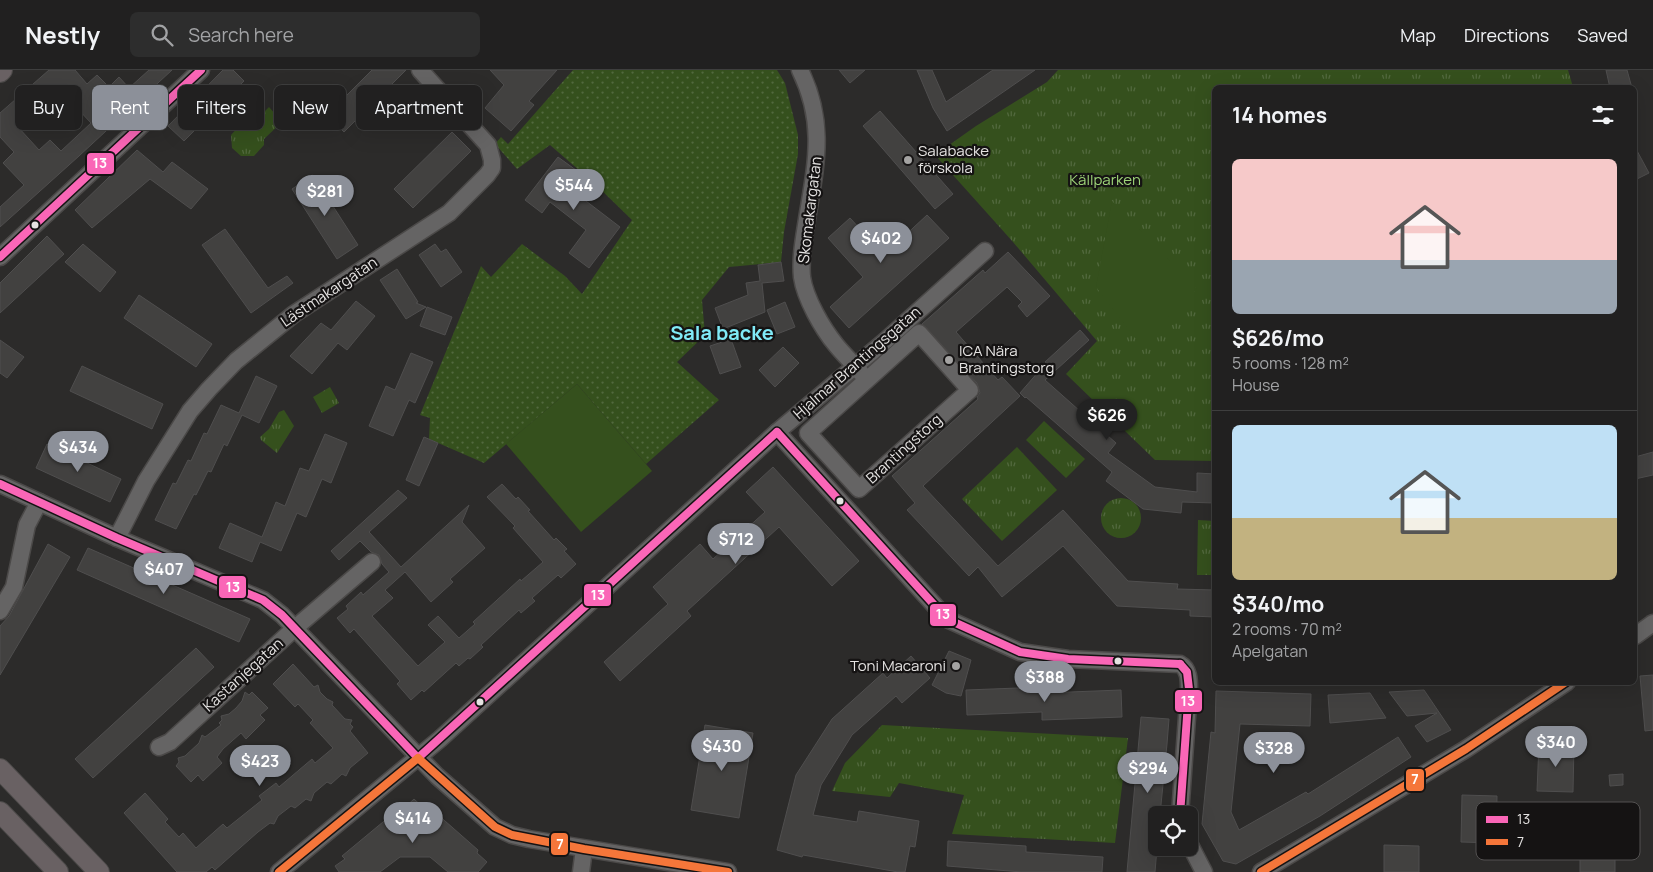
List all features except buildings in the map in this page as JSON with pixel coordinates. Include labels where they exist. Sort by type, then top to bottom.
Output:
[{"type":"main road","points":[[0,769],[99,872]]},
{"type":"main road","points":[[0,812],[58,872]]},
{"type":"street","points":[[0,257],[201,70]]},
{"type":"street","name":"Lästmakargatan","points":[[117,538],[146,481],[190,411],[236,361],[294,314],[449,213],[487,176],[492,168],[488,145],[420,70]]},
{"type":"street","name":"Skomakargatan","points":[[800,70],[816,118],[818,135],[817,155],[804,234],[802,278],[816,314],[836,345],[866,381]]},
{"type":"street","name":"Hjalmar Brantingsgatan","points":[[279,872],[418,758],[777,432],[985,251]]},
{"type":"street","name":"Brantingstorg","points":[[919,333],[970,390],[859,489],[808,433],[866,381],[919,333]]},
{"type":"street","points":[[777,432],[947,619],[1020,652],[1068,660],[1180,664],[1184,666],[1189,677],[1189,683],[1181,806]]},
{"type":"street","points":[[0,484],[117,538],[263,600],[295,628],[418,758],[495,827],[512,835],[529,839],[728,872]]},
{"type":"street","points":[[0,611],[14,587],[28,525],[39,502]]},
{"type":"street","name":"Kastanjegatan","points":[[159,748],[170,742],[295,628],[372,562]]},
{"type":"street","points":[[1637,635],[1653,623]]},
{"type":"street","points":[[1261,872],[1466,749],[1563,685]]},
{"type":"street","points":[[582,872],[584,849]]},
{"type":"street","points":[[1195,856],[1204,872]]},
{"type":"green space","points":[[573,70],[777,70],[785,83],[798,135],[798,154],[784,232],[781,262],[729,267],[702,300],[705,335],[677,362],[719,400],[646,464],[577,384],[484,463],[429,439],[430,418],[420,415],[481,266],[491,277],[522,244],[565,276],[582,294],[632,220],[595,184],[550,145],[517,169],[495,144],[501,137],[508,144]]},
{"type":"green space","name":"Källparken","points":[[1058,70],[1568,70],[1572,85],[1212,85],[1212,461],[1155,460],[1066,374],[1097,341],[1013,242],[935,155],[976,126],[1047,82]]},
{"type":"green space","points":[[269,107],[274,113],[274,130],[264,139],[264,145],[254,156],[241,156],[232,148],[231,135],[236,130],[264,130],[264,112]]},
{"type":"green space","points":[[1112,201],[1197,289],[1140,344],[1096,287]]},
{"type":"green space","points":[[577,384],[652,471],[581,532],[506,444]]},
{"type":"green space","points":[[330,387],[339,403],[322,413],[313,397]]},
{"type":"green space","points":[[284,410],[294,426],[277,453],[260,437],[269,429],[279,412]]},
{"type":"green space","points":[[1044,421],[1085,459],[1066,478],[1026,440]]},
{"type":"green space","points":[[1017,447],[1057,490],[1002,541],[962,499]]},
{"type":"green space","points":[[1121,498],[1135,504],[1141,518],[1135,532],[1121,538],[1107,532],[1101,518],[1107,504]]},
{"type":"green space","points":[[1198,520],[1212,521],[1212,575],[1197,575]]},
{"type":"green space","points":[[882,725],[1128,738],[1115,843],[952,834],[964,795],[899,783],[890,797],[832,791],[845,763]]},
{"type":"transit line","name":"13","points":[[0,257],[201,70]]},
{"type":"transit line","name":"13","points":[[777,432],[947,619],[1020,652],[1068,659],[1180,664]]},
{"type":"transit line","name":"13","points":[[418,758],[777,432]]},
{"type":"transit line","name":"13","points":[[0,484],[117,538],[263,600],[282,615],[418,758]]},
{"type":"transit line","name":"13","points":[[1180,664],[1187,672],[1189,689],[1181,806]]},
{"type":"transit line","name":"7","points":[[1261,872],[1466,749],[1562,685]]},
{"type":"transit line","name":"7","points":[[418,758],[495,827],[512,835],[584,849],[728,872]]},
{"type":"transit line","name":"7","points":[[279,872],[418,758]]},
{"type":"place","name":"Salabacke förskola","points":[[908,160]]},
{"type":"place","name":"ICA Nära Brantingstorg","points":[[949,360]]},
{"type":"place","name":"Toni Macaroni","points":[[956,666]]},
{"type":"district","name":"Sala backe","points":[[722,333]]}]
